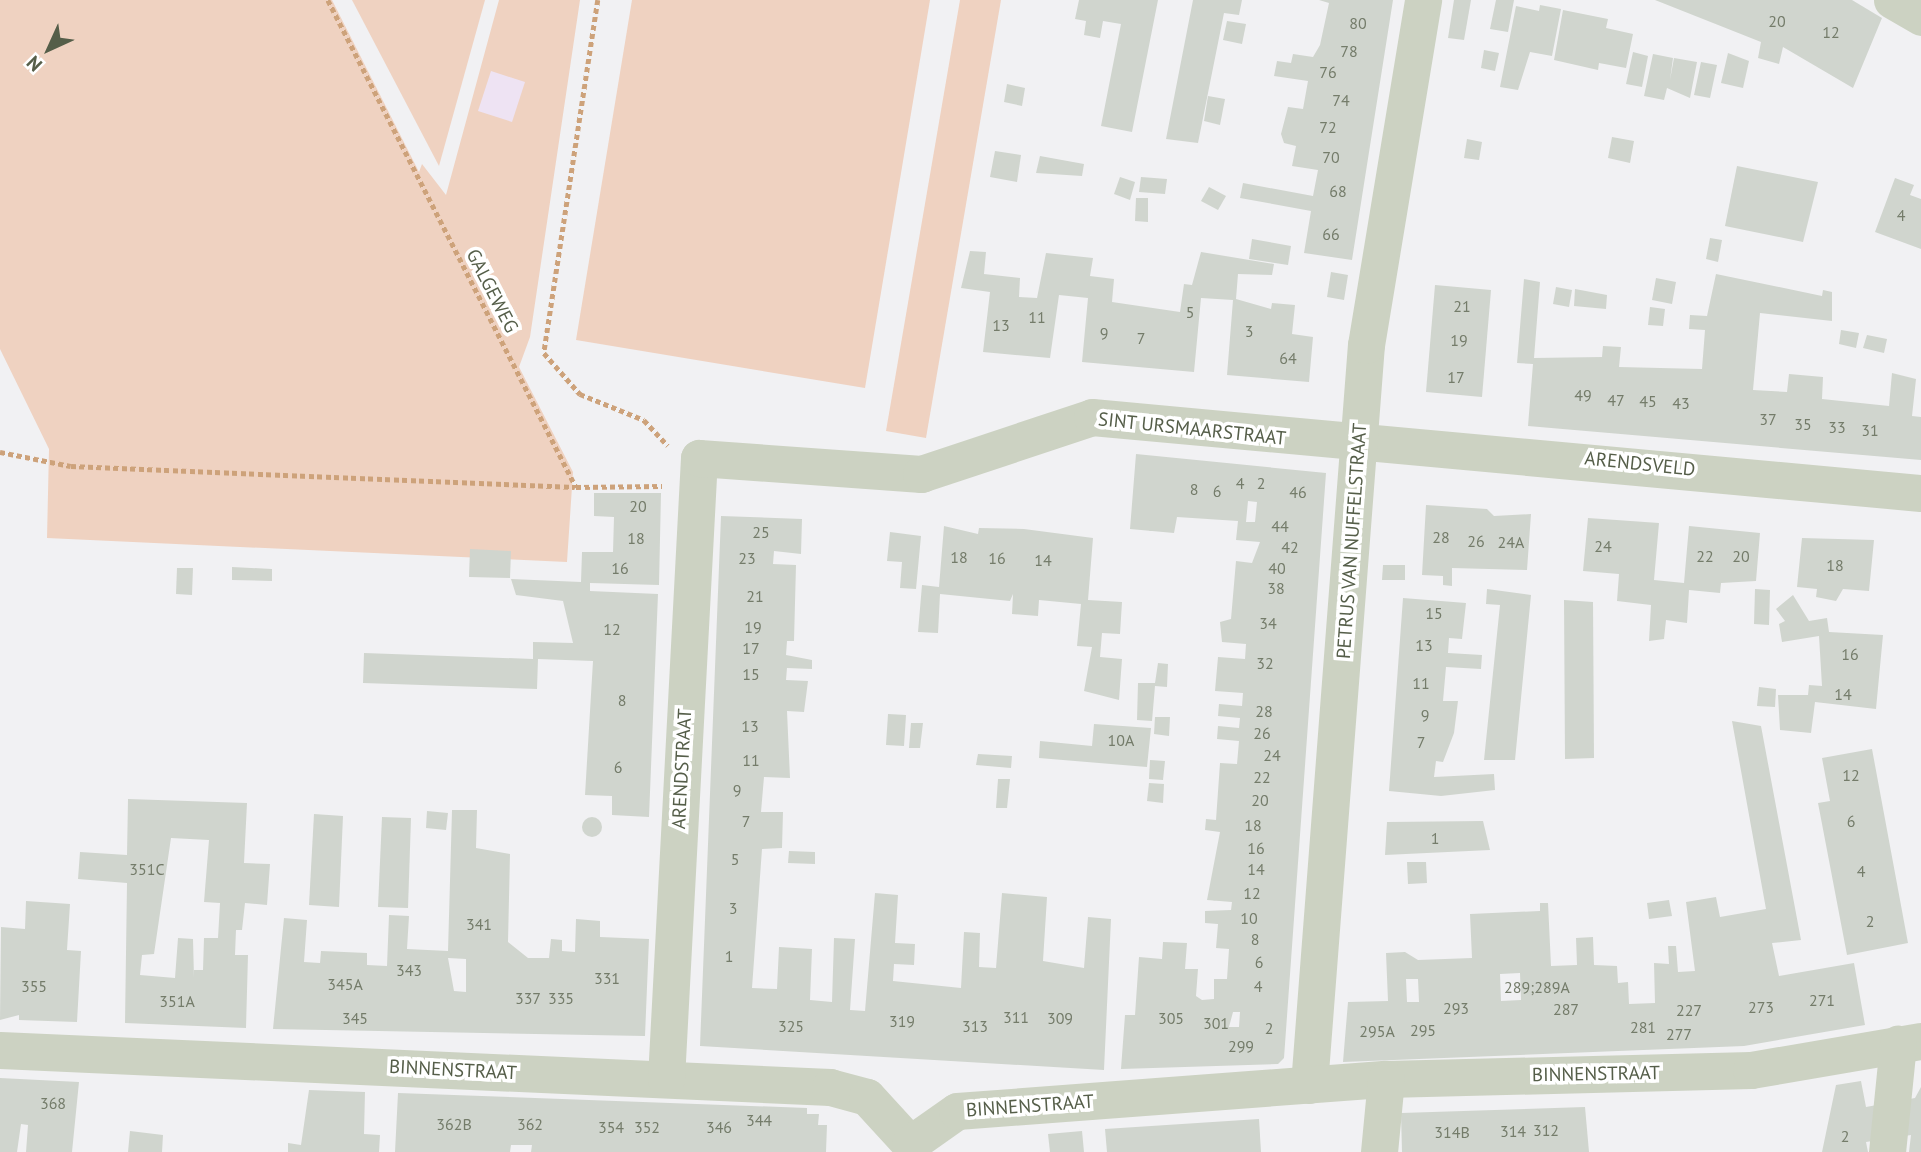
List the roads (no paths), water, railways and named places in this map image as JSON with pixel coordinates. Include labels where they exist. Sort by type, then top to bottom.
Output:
[{"type":"street","name":"PETRUS VAN NUFFELSTRAAT","points":[[1310,1085],[1366,345],[1423,0]]},
{"type":"street","points":[[1892,0],[1921,17]]},
{"type":"street","name":"SINT URSMAARSTRAAT","points":[[698,472],[921,474],[1092,418],[1359,446]]},
{"type":"street","name":"ARENDSVELD","points":[[1359,446],[1581,458],[1921,493]]},
{"type":"street","name":"ARENDSTRAAT","points":[[666,1079],[698,472]]},
{"type":"street","points":[[1887,1152],[1909,1042]]},
{"type":"street","name":"BINNENSTRAAT","points":[[0,1050],[830,1087],[867,1097],[908,1148],[957,1111],[1386,1079],[1751,1069],[1909,1042]]},
{"type":"street","points":[[1379,1152],[1386,1079]]}]
